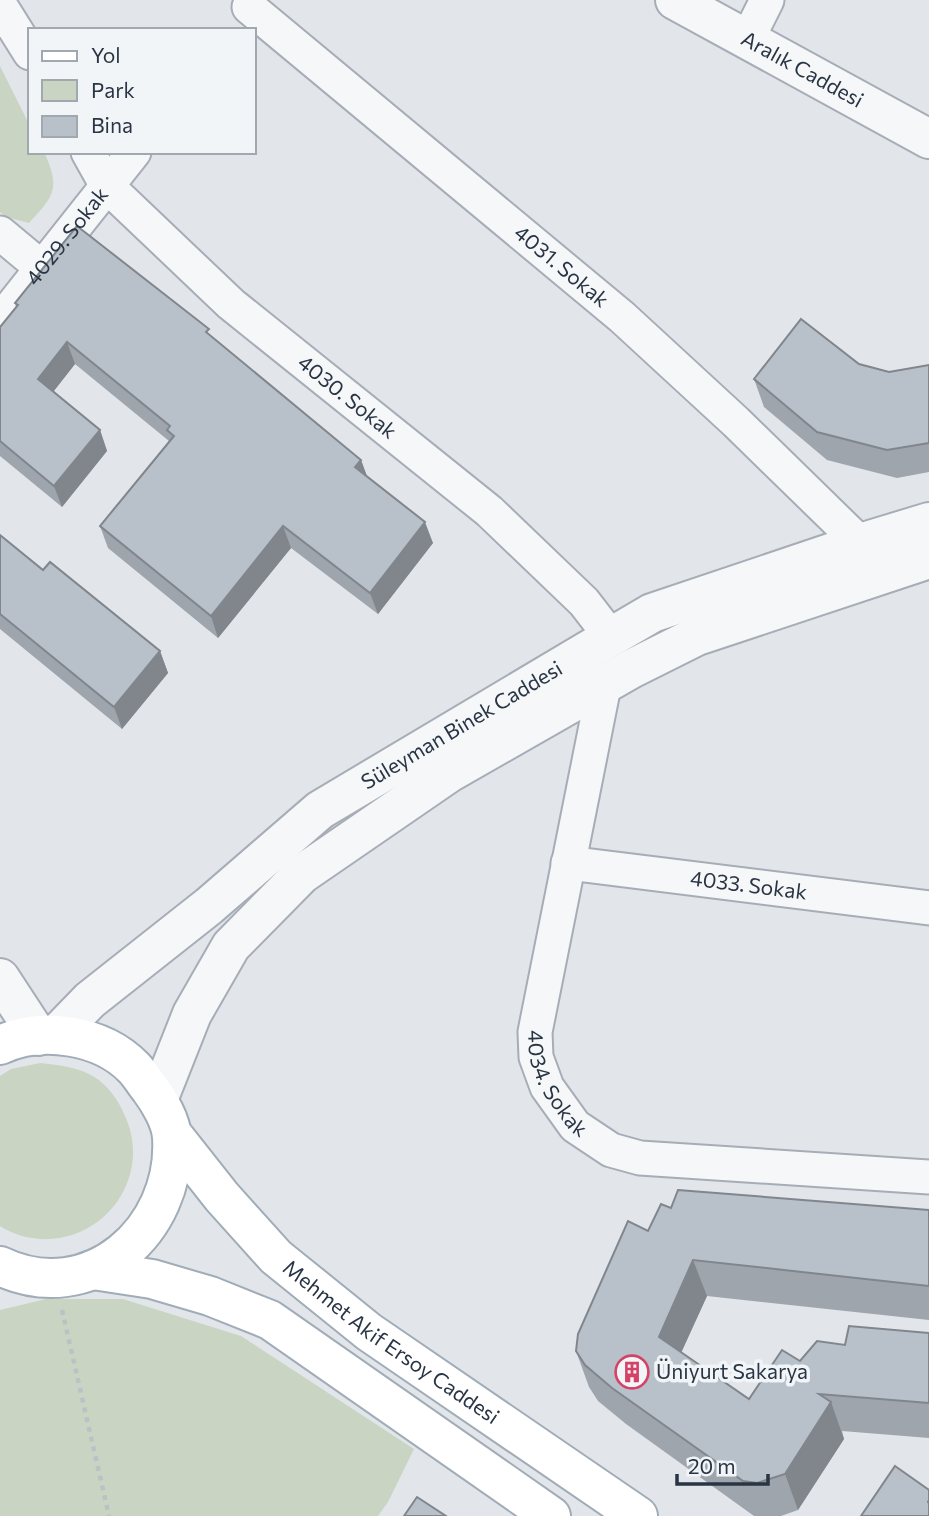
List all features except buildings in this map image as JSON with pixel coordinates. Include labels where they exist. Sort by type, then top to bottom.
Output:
[{"type":"main road","points":[[0,1045],[15,1038],[47,1035],[98,1044],[133,1066],[158,1100],[173,1135],[168,1182],[152,1221],[127,1251],[93,1270],[55,1278],[5,1274]]},
{"type":"main road","name":"Mehmet Akif Ersoy Caddesi","points":[[173,1135],[222,1197],[276,1257],[369,1332],[638,1516]]},
{"type":"main road","points":[[93,1270],[163,1283],[210,1296],[270,1320],[551,1516]]},
{"type":"street","name":"Aralık Caddesi","points":[[674,0],[929,139]]},
{"type":"street","points":[[747,40],[767,0]]},
{"type":"street","points":[[0,5],[28,50]]},
{"type":"street","name":"4031. Sokak","points":[[245,12],[622,317],[736,422],[860,543]]},
{"type":"street","name":"4030. Sokak","points":[[89,154],[107,186],[231,304],[489,511],[584,602],[611,637]]},
{"type":"street","name":"4029. Sokak","points":[[0,321],[132,154]]},
{"type":"street","points":[[0,233],[42,268]]},
{"type":"street","name":"Süleyman Binek Caddesi","points":[[47,1035],[209,906],[320,810],[652,613],[929,522]]},
{"type":"street","name":"Süleyman Binek Caddesi","points":[[158,1100],[192,1014],[231,946],[302,874],[449,773],[631,669],[697,636],[929,559]]},
{"type":"street","name":"4034. Sokak","points":[[604,686],[535,1032],[536,1057],[547,1087],[575,1126],[611,1150],[640,1158],[929,1177]]},
{"type":"street","name":"4033. Sokak","points":[[568,863],[929,908]]},
{"type":"street","points":[[0,978],[47,1035]]},
{"type":"path","points":[[55,1278],[109,1516]]},
{"type":"green space","points":[[0,66],[28,122],[28,154],[45,154],[53,184],[49,198],[29,223],[6,217],[0,212]]},
{"type":"green space","points":[[40,1063],[76,1069],[101,1082],[120,1105],[132,1137],[133,1158],[129,1178],[108,1213],[92,1226],[72,1235],[51,1239],[24,1237],[0,1226],[0,1076],[11,1069]]},
{"type":"green space","points":[[46,1299],[123,1299],[241,1336],[414,1449],[388,1502],[378,1516],[0,1516],[0,1310]]},
{"type":"place","name":"Üniyurt Sakarya","points":[[632,1372]]}]
